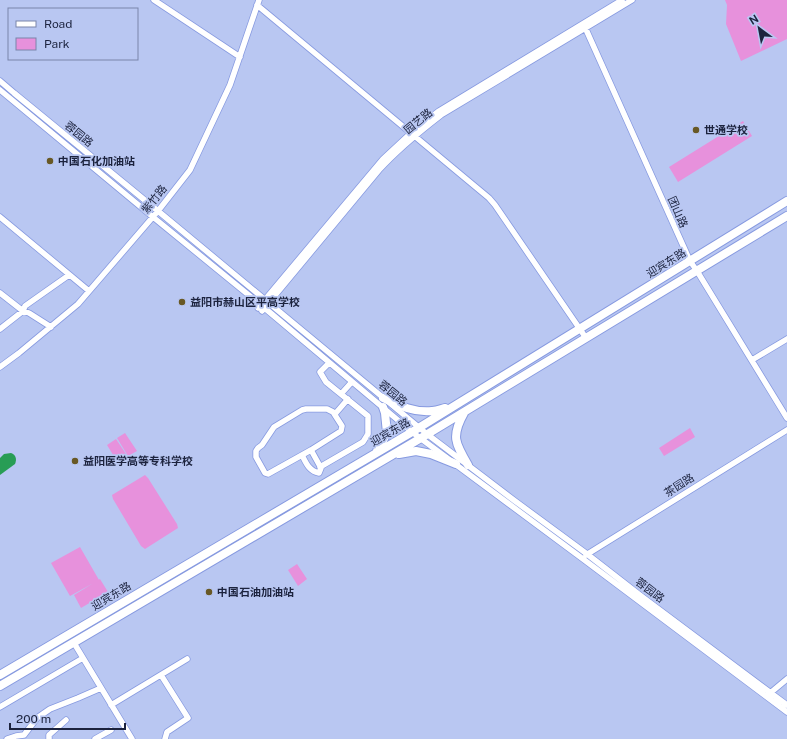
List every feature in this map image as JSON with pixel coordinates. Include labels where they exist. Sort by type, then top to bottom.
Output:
[{"type":"highway","name":"迎宾东路","points":[[0,675],[376,452],[416,430],[787,201]]},
{"type":"highway","name":"迎宾东路","points":[[0,686],[374,466],[787,216]]},
{"type":"highway","points":[[382,398],[401,407],[419,411],[433,411],[458,403],[466,411],[458,423],[455,435],[459,449],[468,465]]},
{"type":"highway","points":[[376,452],[387,433],[383,407]]},
{"type":"highway","points":[[392,455],[416,451],[431,454],[456,464]]},
{"type":"highway","points":[[369,457],[374,466]]},
{"type":"highway","points":[[214,548],[220,557]]},
{"type":"street","points":[[154,0],[240,57]]},
{"type":"street","name":"园艺路","points":[[263,306],[379,170],[412,134],[584,26],[622,0]]},
{"type":"street","name":"园艺路","points":[[584,26],[632,0]]},
{"type":"street","points":[[258,2],[492,201],[586,338]]},
{"type":"street","name":"紫竹路","points":[[0,367],[20,353],[78,304],[153,217],[190,170],[230,85],[258,2]]},
{"type":"street","name":"团山路","points":[[584,26],[690,261],[787,418]]},
{"type":"street","name":"蓉园路","points":[[0,81],[158,211],[263,306],[382,398],[416,430]]},
{"type":"street","name":"蓉园路","points":[[0,90],[263,306],[383,407],[468,465],[585,556]]},
{"type":"street","points":[[0,217],[89,292]]},
{"type":"street","points":[[0,329],[23,311],[25,306],[69,275]]},
{"type":"street","points":[[0,293],[23,311],[29,312],[51,327]]},
{"type":"street","points":[[752,360],[787,339]]},
{"type":"street","points":[[302,455],[310,470],[314,472],[320,470],[363,442],[368,434],[368,416],[326,382],[320,372],[327,365]]},
{"type":"street","points":[[341,394],[350,384]]},
{"type":"street","points":[[334,414],[348,399]]},
{"type":"street","points":[[327,409],[334,414],[342,426],[341,431],[268,474],[265,472],[256,457],[256,451],[274,427],[302,410],[327,409]]},
{"type":"street","name":"茶园路","points":[[585,556],[787,430]]},
{"type":"street","name":"蓉园路","points":[[424,436],[456,464],[641,596],[768,694],[787,712]]},
{"type":"street","points":[[311,450],[325,483]]},
{"type":"street","points":[[74,643],[132,739]]},
{"type":"street","points":[[0,707],[83,658]]},
{"type":"street","points":[[112,706],[187,659]]},
{"type":"street","points":[[161,675],[188,718],[167,732],[165,739]]},
{"type":"street","points":[[768,694],[787,679]]},
{"type":"street","points":[[7,739],[16,736],[24,737],[38,718],[50,709],[101,688]]},
{"type":"street","name":"蓉园路","points":[[768,694],[787,705]]},
{"type":"street","points":[[49,739],[49,735],[66,720]]},
{"type":"street","points":[[95,739],[111,730]]},
{"type":"green space","points":[[725,0],[787,0],[787,39],[741,61],[726,24],[727,5]]},
{"type":"green space","points":[[743,121],[752,136],[678,182],[669,167]]},
{"type":"green space","points":[[690,428],[695,437],[664,456],[659,448]]},
{"type":"green space","points":[[125,433],[137,451],[128,456],[117,438]]},
{"type":"green space","points":[[116,439],[128,457],[118,463],[107,445]]},
{"type":"green space","points":[[145,475],[177,524],[178,528],[145,549],[141,546],[112,495]]},
{"type":"green space","points":[[80,547],[99,580],[70,596],[51,563]]},
{"type":"green space","points":[[297,564],[307,579],[298,586],[288,570]]},
{"type":"green space","points":[[100,579],[108,592],[81,608],[74,595]]},
{"type":"shaded area","points":[[11,453],[16,457],[15,464],[0,475],[0,458],[4,454]]},
{"type":"place","name":"世通学校","points":[[696,130]]},
{"type":"place","name":"中国石化加油站","points":[[50,161]]},
{"type":"place","name":"益阳市赫山区平高学校","points":[[182,302]]},
{"type":"place","name":"益阳医学高等专科学校","points":[[75,461]]},
{"type":"place","name":"中国石油加油站","points":[[209,592]]}]
